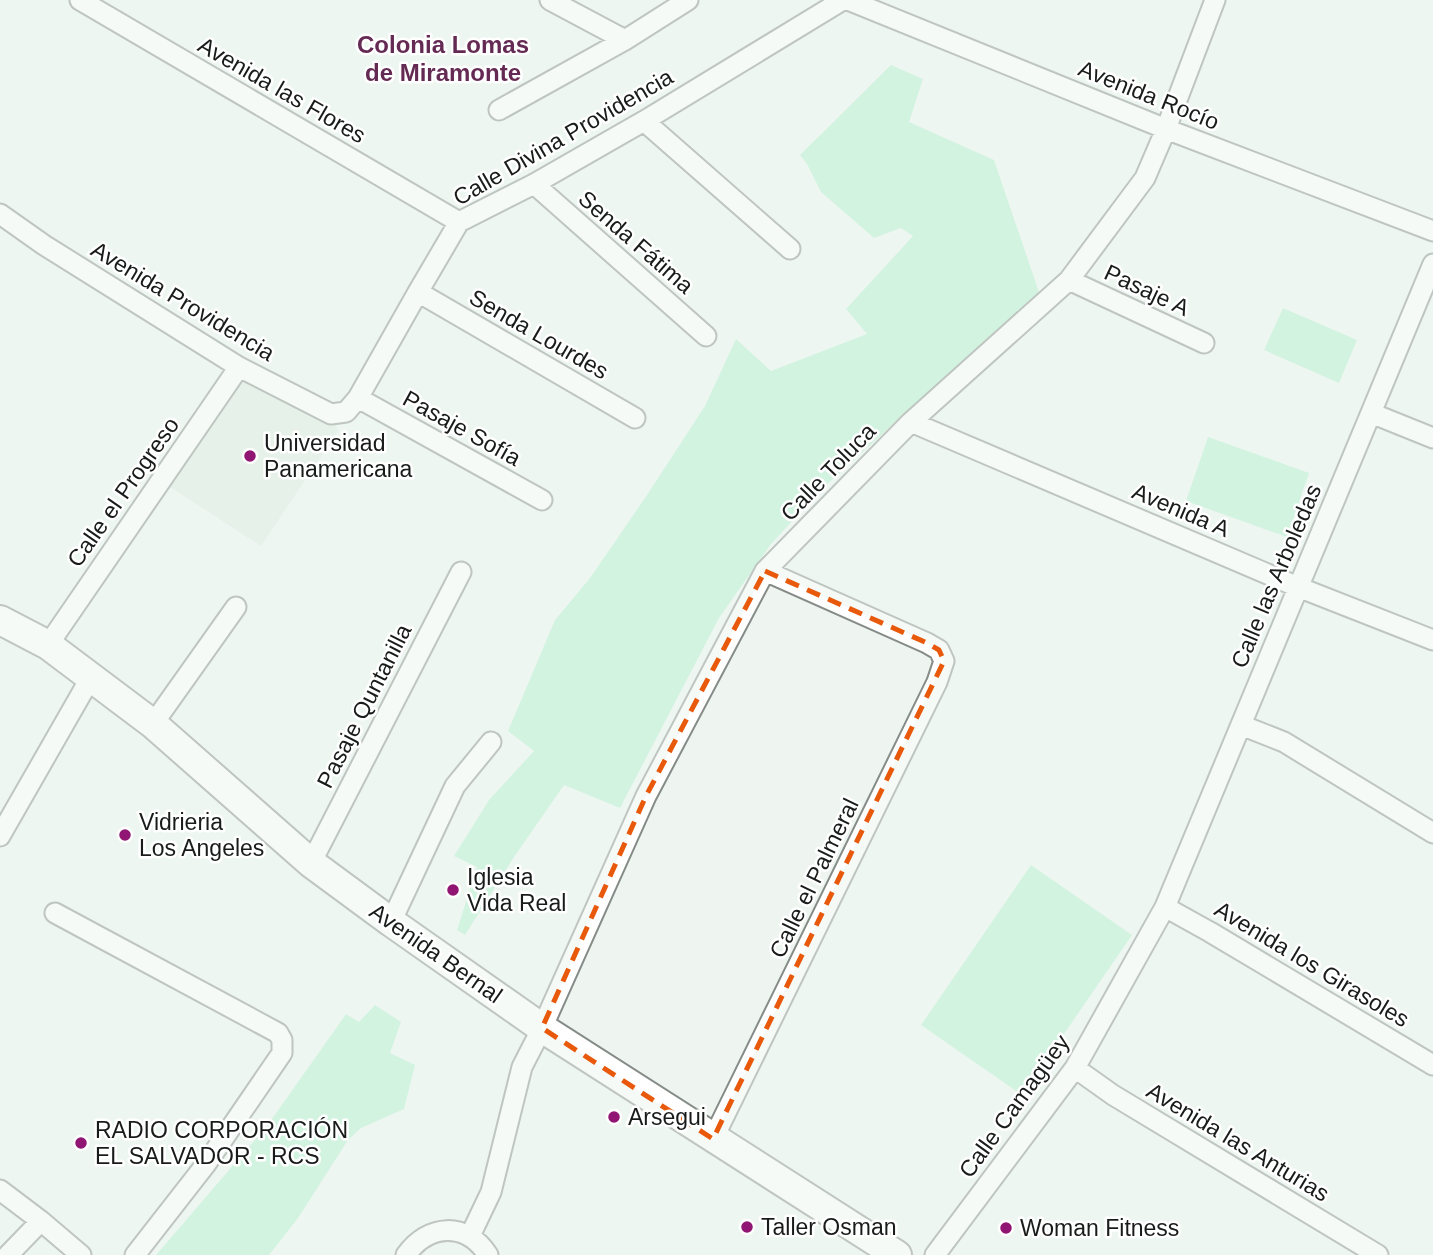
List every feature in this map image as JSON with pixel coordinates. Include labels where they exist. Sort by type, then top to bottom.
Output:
[{"type":"main road","name":"Avenida Bernal","points":[[0,620],[48,645],[153,724],[311,863],[391,922],[542,1028],[897,1255]]},
{"type":"street","name":"Avenida las Flores","points":[[80,0],[459,222]]},
{"type":"street","points":[[550,0],[625,40]]},
{"type":"street","points":[[499,110],[625,40],[688,0]]},
{"type":"street","name":"Calle Divina Providencia","points":[[352,405],[459,222],[534,184],[644,121],[843,0]]},
{"type":"street","name":"Avenida Rocío","points":[[848,0],[1166,129],[1433,231]]},
{"type":"street","name":"Calle Toluca","points":[[470,1236],[491,1192],[522,1067],[646,796],[765,571],[911,422],[1069,280],[1145,178],[1214,0]]},
{"type":"street","points":[[644,121],[790,249]]},
{"type":"street","name":"Senda Fátima","points":[[534,184],[706,336]]},
{"type":"street","name":"Avenida Providencia","points":[[0,214],[239,368],[331,414],[352,405]]},
{"type":"street","name":"Calle las Arboledas","points":[[1165,907],[1433,264]]},
{"type":"street","name":"Pasaje A","points":[[1069,280],[1204,344]]},
{"type":"street","name":"Senda Lourdes","points":[[418,292],[635,418]]},
{"type":"street","name":"Calle el Progreso","points":[[48,645],[239,368]]},
{"type":"street","name":"Pasaje Sofía","points":[[352,405],[542,500]]},
{"type":"street","points":[[1371,414],[1433,438]]},
{"type":"street","name":"Avenida A","points":[[911,422],[1298,586],[1433,640]]},
{"type":"street","name":"Calle el Palmeral","points":[[713,1139],[937,682],[944,661],[939,650],[927,643],[765,571]]},
{"type":"street","name":"Pasaje Quntanilla","points":[[311,863],[461,572]]},
{"type":"street","points":[[153,724],[236,607]]},
{"type":"street","points":[[0,836],[91,677]]},
{"type":"street","points":[[1241,725],[1284,742],[1433,833]]},
{"type":"street","points":[[391,922],[455,786],[491,742]]},
{"type":"street","name":"Avenida los Girasoles","points":[[1165,907],[1433,1065]]},
{"type":"street","name":"Calle Camagüey","points":[[935,1255],[1075,1068],[1165,907]]},
{"type":"street","points":[[55,913],[278,1033],[282,1040],[282,1053],[222,1142],[135,1255]]},
{"type":"street","name":"Avenida las Anturias","points":[[1075,1068],[1113,1095],[1378,1255]]},
{"type":"street","points":[[0,1190],[81,1255]]},
{"type":"street","points":[[8,1255],[41,1221]]},
{"type":"street","points":[[406,1255],[414,1244],[426,1235],[441,1230],[470,1236],[488,1255]]},
{"type":"highlighted area","points":[[765,571],[927,643],[939,650],[944,661],[713,1139],[542,1028],[646,796]]},
{"type":"shaded area","name":"Universidad Panamericana","points":[[239,367],[331,414],[338,431],[261,546],[161,481]]},
{"type":"green space","points":[[891,65],[923,79],[909,122],[994,160],[1039,292],[824,487],[771,544],[719,618],[620,808],[564,785],[465,935],[457,930],[477,867],[454,856],[489,800],[534,751],[508,731],[555,620],[590,578],[705,406],[736,339],[771,371],[867,334],[846,309],[913,236],[901,228],[874,238],[821,192],[800,155]]},
{"type":"green space","points":[[1283,308],[1357,340],[1339,383],[1264,350]]},
{"type":"green space","points":[[1208,437],[1309,473],[1287,537],[1186,501]]},
{"type":"green space","points":[[1031,865],[1132,935],[1022,1095],[921,1025]]},
{"type":"green space","points":[[375,1005],[401,1022],[390,1053],[415,1065],[404,1109],[361,1128],[348,1140],[298,1218],[269,1255],[156,1255],[267,1126],[346,1014],[359,1022]]},
{"type":"place","name":"Universidad Panamericana","points":[[250,456]]},
{"type":"place","name":"Vidrieria Los Angeles","points":[[125,835]]},
{"type":"place","name":"Iglesia Vida Real","points":[[453,890]]},
{"type":"place","name":"Arsegui","points":[[614,1117]]},
{"type":"place","name":"RADIO CORPORACIÓN EL SALVADOR - RCS","points":[[81,1143]]},
{"type":"place","name":"Taller Osman","points":[[747,1227]]},
{"type":"place","name":"Woman Fitness","points":[[1006,1228]]},
{"type":"district","name":"Colonia Lomas de Miramonte","points":[[443,58]]}]
